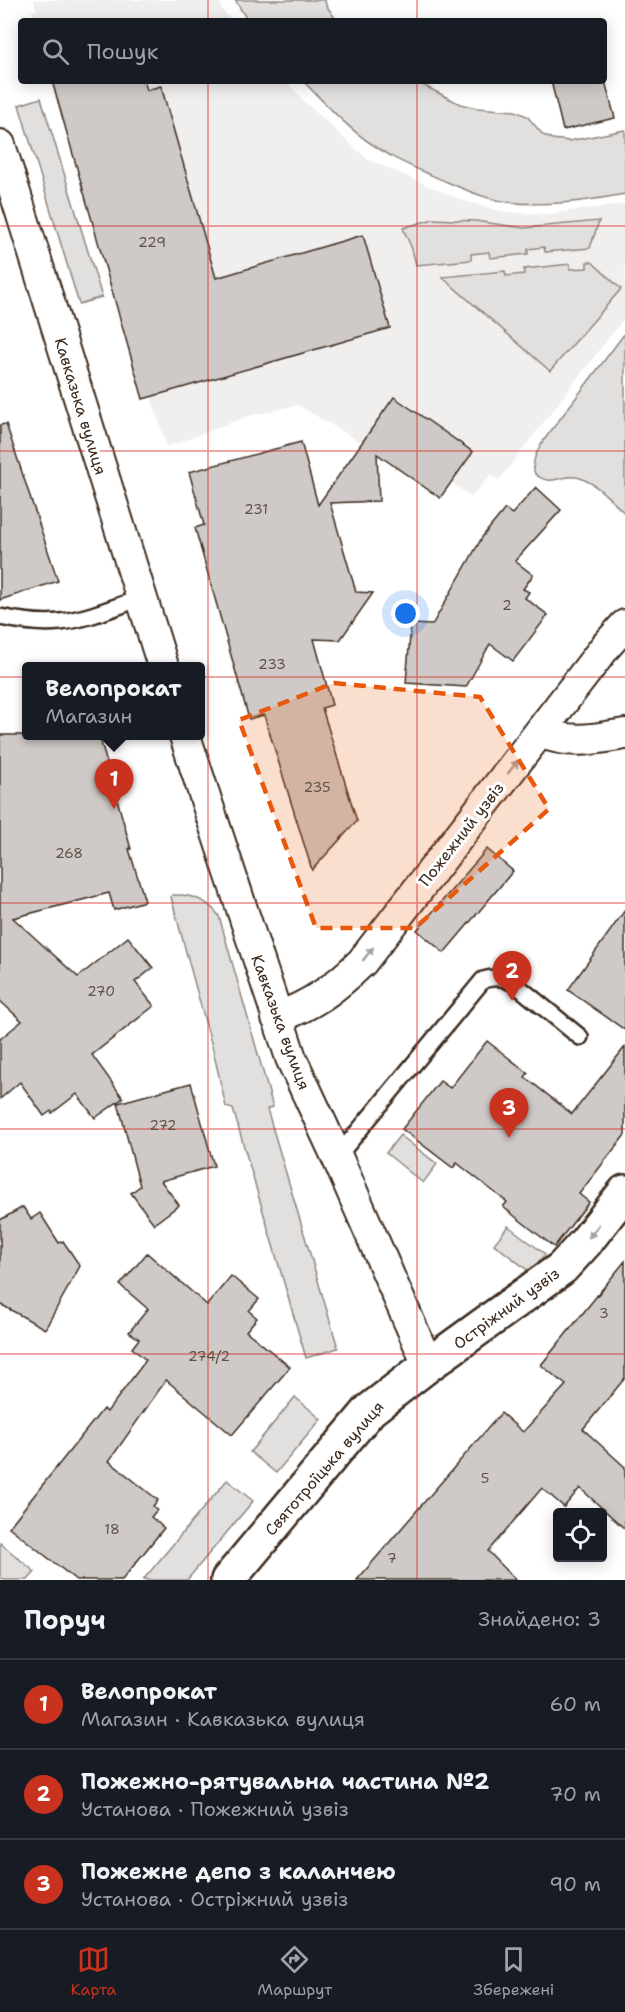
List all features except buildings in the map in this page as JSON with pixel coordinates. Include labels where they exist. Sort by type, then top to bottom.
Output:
[{"type":"street","name":"Кавказька вулиця","points":[[0,145],[162,662]]},
{"type":"street","name":"Пожежний узвіз","points":[[277,1018],[305,1007],[362,962],[606,646],[625,625]]},
{"type":"street","points":[[541,732],[556,739],[568,740],[598,739],[625,734]]},
{"type":"street","name":"Кавказька вулиця","points":[[187,740],[277,1018],[304,1088],[338,1157],[428,1365]]},
{"type":"street","name":"Остріжний узвіз","points":[[428,1365],[562,1269],[625,1192]]},
{"type":"street","name":"Святотроїцька вулиця","points":[[228,1580],[370,1410],[428,1365]]},
{"type":"lane","points":[[0,617],[37,622],[62,622],[141,598]]},
{"type":"lane","points":[[338,1157],[483,981],[493,977],[504,978],[515,984],[580,1037]]},
{"type":"highlighted area","points":[[334,683],[480,697],[549,809],[415,928],[316,928],[239,720]]},
{"type":"shaded area","points":[[34,0],[221,0],[221,9],[229,18],[34,18],[32,11],[36,10]]},
{"type":"shaded area","points":[[235,0],[325,0],[335,18],[246,18]]},
{"type":"shaded area","points":[[53,84],[289,84],[367,159],[461,200],[503,212],[548,214],[625,204],[625,317],[499,480],[491,474],[471,498],[452,482],[440,498],[362,443],[298,405],[248,416],[167,447],[151,397],[143,399]]},
{"type":"shaded area","points":[[306,84],[421,84],[460,104],[477,108],[515,111],[527,116],[543,135],[552,139],[569,141],[625,130],[625,194],[551,204],[491,199],[400,161],[363,138]]},
{"type":"shaded area","points":[[41,98],[102,297],[79,304],[19,105]]},
{"type":"shaded area","points":[[433,219],[475,221],[524,228],[599,221],[590,248],[545,252],[544,247],[528,249],[528,254],[490,258],[489,252],[471,254],[471,260],[416,265],[403,228]]},
{"type":"shaded area","points":[[587,262],[592,262],[621,289],[550,371],[442,277],[505,271],[506,276],[524,274],[524,269],[570,264],[570,269],[587,268]]},
{"type":"shaded area","points":[[625,333],[625,513],[598,489],[580,478],[547,480],[541,478],[535,474],[534,462],[541,444]]},
{"type":"shaded area","points":[[172,895],[199,899],[215,910],[219,916],[273,1107],[267,1109],[338,1348],[306,1358],[233,1109],[226,1107]]},
{"type":"shaded area","points":[[400,1135],[437,1164],[423,1183],[386,1153]]},
{"type":"shaded area","points":[[508,1226],[545,1254],[530,1272],[494,1244]]},
{"type":"shaded area","points":[[295,1397],[321,1419],[276,1473],[250,1452]]},
{"type":"shaded area","points":[[227,1480],[253,1501],[187,1580],[143,1580]]},
{"type":"shaded area","points":[[0,1543],[35,1572],[28,1580],[4,1580],[0,1577]]},
{"type":"place","name":"Велопрокат","points":[[114,809]]},
{"type":"place","name":"Пожежно-рятувальна частина №2","points":[[512,1001]]},
{"type":"place","name":"Пожежне депо з каланчею","points":[[509,1138]]}]
